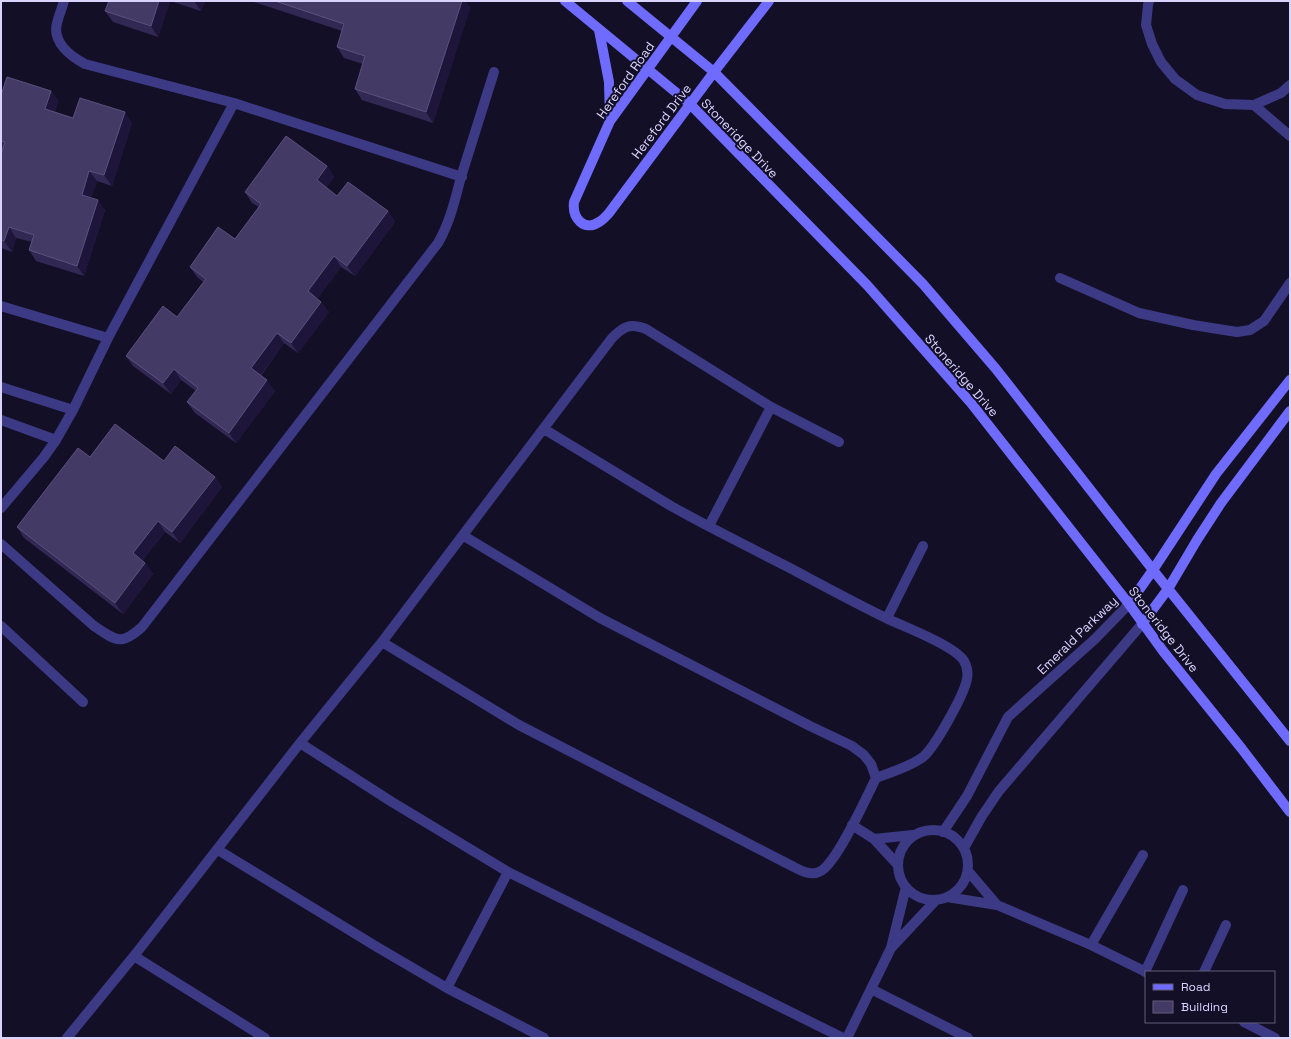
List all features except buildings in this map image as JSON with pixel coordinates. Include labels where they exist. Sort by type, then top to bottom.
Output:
[{"type":"street","points":[[64,1],[56,24],[56,34],[66,51],[85,64],[234,103],[462,177]]},
{"type":"street","name":"Stoneridge Drive","points":[[564,1],[690,104],[867,285],[971,403],[1290,812]]},
{"type":"street","name":"Stoneridge Drive","points":[[627,1],[714,72],[923,284],[996,369],[1168,589],[1290,741]]},
{"type":"street","name":"Hereford Road","points":[[574,202],[610,121],[697,1]]},
{"type":"street","name":"Hereford Drive","points":[[574,202],[573,210],[576,218],[582,224],[591,225],[600,222],[769,1]]},
{"type":"street","points":[[1149,1],[1146,25],[1152,44],[1161,62],[1175,79],[1197,95],[1225,104],[1254,105],[1281,93],[1290,85]]},
{"type":"street","points":[[599,30],[609,82],[610,121]]},
{"type":"street","points":[[1,544],[94,626],[109,636],[121,640],[131,637],[142,627],[438,243],[445,231],[451,215],[494,72]]},
{"type":"street","points":[[1,508],[56,440],[73,410],[108,338],[234,103]]},
{"type":"street","points":[[1254,105],[1290,136]]},
{"type":"street","points":[[1060,278],[1139,313],[1193,325],[1237,332],[1250,330],[1264,321],[1290,283]]},
{"type":"street","points":[[1,306],[108,338]]},
{"type":"street","points":[[66,1038],[134,956],[300,743],[382,642],[464,536],[612,338],[621,329],[637,325],[646,329],[771,407],[839,442]]},
{"type":"street","name":"Emerald Parkway","points":[[943,832],[967,796],[1008,717],[1095,639],[1128,604],[1153,570],[1216,474],[1290,380]]},
{"type":"street","points":[[1,387],[73,410]]},
{"type":"street","points":[[709,526],[771,407]]},
{"type":"street","points":[[964,848],[982,816],[999,791],[1142,624],[1168,589],[1196,540],[1221,503],[1290,411]]},
{"type":"street","points":[[1,420],[56,440]]},
{"type":"street","points":[[382,642],[519,725],[803,871],[813,873],[820,871],[828,864],[852,826],[876,778],[914,763],[924,756],[931,748],[938,738],[963,691],[967,680],[968,670],[964,660],[956,652],[887,618],[672,506],[544,429]]},
{"type":"street","points":[[464,536],[600,618],[852,746],[864,754],[871,764],[876,778]]},
{"type":"street","points":[[887,618],[923,546]]},
{"type":"street","points":[[1,626],[83,702]]},
{"type":"street","points":[[300,743],[392,802],[508,872],[842,1038]]},
{"type":"street","points":[[852,826],[874,839],[898,865]]},
{"type":"street","points":[[874,839],[913,835],[924,831],[936,830],[957,839],[964,848],[968,859],[968,871],[964,882],[957,891],[947,897],[936,900],[925,899],[914,895],[906,887],[900,877],[898,865],[900,854],[905,843],[913,835]]},
{"type":"street","points":[[218,850],[447,988],[544,1038]]},
{"type":"street","points":[[1091,945],[1143,855]]},
{"type":"street","points":[[968,871],[997,905]]},
{"type":"street","points":[[447,988],[508,872]]},
{"type":"street","points":[[847,1038],[891,948],[906,887]]},
{"type":"street","points":[[1146,971],[1183,890]]},
{"type":"street","points":[[947,897],[997,905],[1091,945],[1145,972]]},
{"type":"street","points":[[891,948],[936,900]]},
{"type":"street","points":[[1204,971],[1226,924]]},
{"type":"street","points":[[134,956],[265,1038]]},
{"type":"street","points":[[871,989],[968,1038]]},
{"type":"street","points":[[1246,1023],[1264,1035],[1275,1038]]}]
